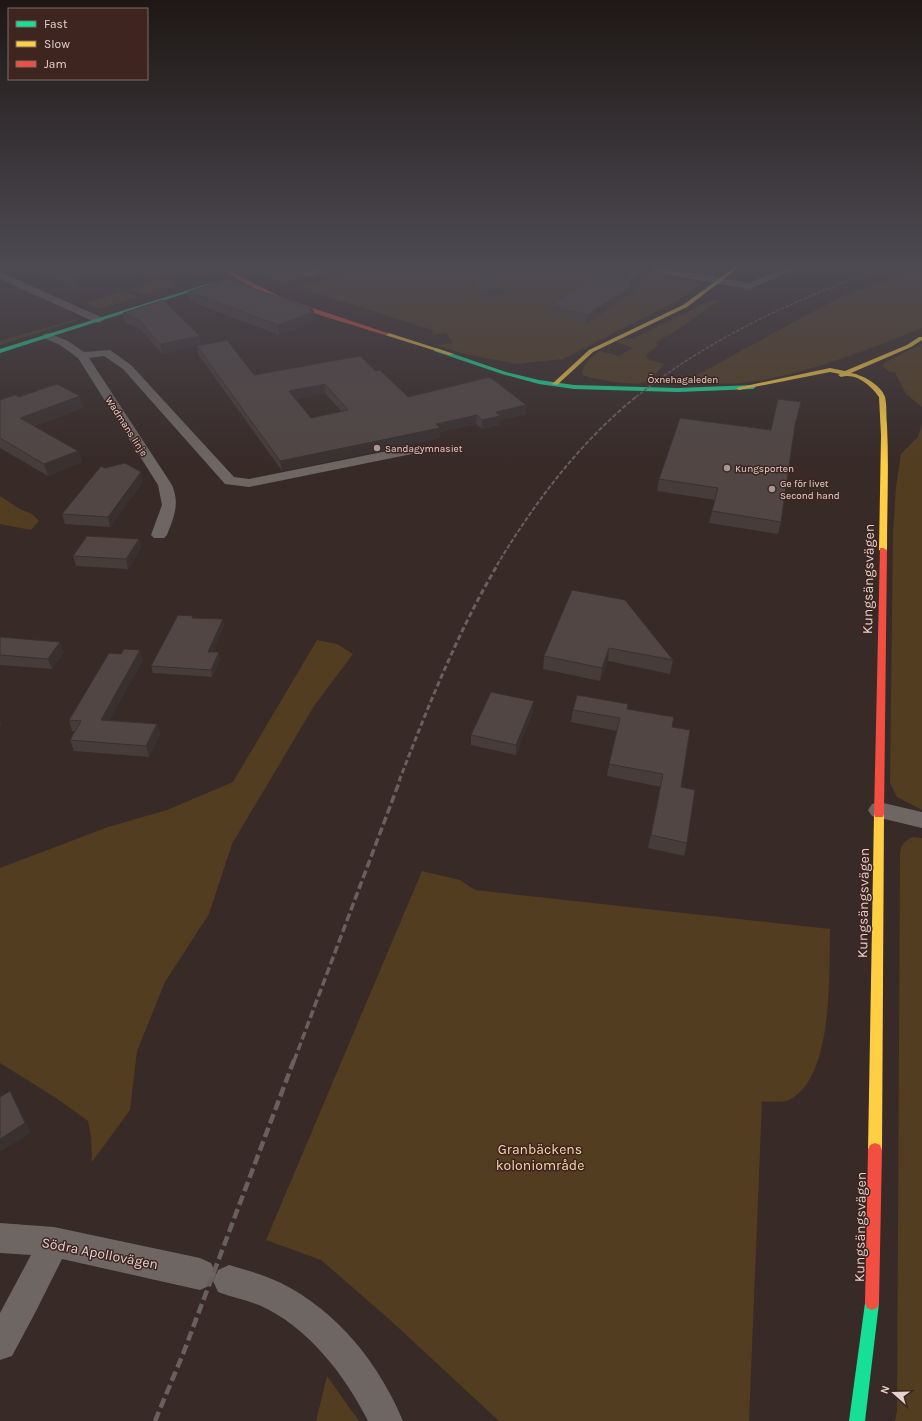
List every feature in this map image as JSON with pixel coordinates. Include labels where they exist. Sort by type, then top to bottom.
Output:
[{"type":"street","points":[[0,351],[57,333]]},
{"type":"street","name":"Öxnehagaleden","points":[[384,333],[436,350],[558,381],[628,389],[668,391],[739,388],[815,379],[848,373],[909,346],[922,338]]},
{"type":"street","points":[[558,381],[591,351],[628,333]]},
{"type":"street","name":"Wadmans linje","points":[[48,336],[64,343],[82,356],[170,496],[171,505],[159,536]]},
{"type":"street","name":"Öxnehagaleden","points":[[739,388],[830,370],[858,360],[881,349],[922,338]]},
{"type":"street","points":[[82,356],[106,352],[126,367],[230,481],[249,483],[407,450]]},
{"type":"street","name":"Öxnehagaleden","points":[[848,373],[847,368],[858,360]]},
{"type":"street","name":"Kungsängsvägen","points":[[858,1421],[873,1294],[884,435],[882,397],[871,385],[866,371],[869,364]]},
{"type":"street","name":"Öxnehagaleden","points":[[830,370],[848,373]]},
{"type":"street","points":[[848,373],[856,381]]},
{"type":"street","points":[[848,373],[871,385]]},
{"type":"street","points":[[815,379],[837,378],[871,385]]},
{"type":"street","points":[[879,810],[922,820]]},
{"type":"street","name":"Södra Apollovägen","points":[[0,1238],[54,1242],[215,1277],[270,1293],[308,1317],[341,1349],[372,1391],[386,1421]]},
{"type":"street","points":[[0,1344],[24,1302],[54,1242]]},
{"type":"green space","points":[[27,333],[36,333],[0,345],[0,341]]},
{"type":"green space","points":[[446,333],[614,333],[563,359],[516,364],[460,353],[437,345],[453,343]]},
{"type":"green space","points":[[644,333],[672,333],[656,342],[658,345],[646,355],[649,360],[664,364],[648,380],[645,382],[632,384],[582,375],[582,371],[586,364],[600,351],[619,356],[633,348],[617,342],[622,339],[632,339]]},
{"type":"green space","points":[[774,333],[908,333],[833,362],[788,375],[734,384],[686,381]]},
{"type":"green space","points":[[922,344],[922,407],[906,394],[895,372],[890,372],[882,366],[886,362]]},
{"type":"green space","points":[[922,424],[922,810],[897,797],[890,783],[893,534],[896,487],[901,454],[918,437]]},
{"type":"green space","points":[[0,496],[20,509],[32,514],[39,521],[31,530],[0,524]]},
{"type":"green space","points":[[317,640],[337,644],[353,654],[314,706],[232,844],[209,914],[165,982],[137,1051],[130,1110],[92,1162],[91,1137],[88,1121],[56,1098],[0,1063],[0,868],[108,827],[167,810],[233,782]]},
{"type":"green space","points":[[913,837],[922,838],[922,1421],[895,1421],[897,1411],[900,854],[902,845]]},
{"type":"green space","name":"Granbäckens koloniområde","points":[[422,871],[460,880],[475,890],[830,929],[830,971],[826,1023],[821,1048],[814,1070],[804,1088],[789,1100],[762,1102],[749,1421],[499,1421],[389,1319],[321,1260],[266,1240]]},
{"type":"green space","points":[[327,1376],[359,1421],[316,1421]]},
{"type":"building","points":[[151,333],[197,333],[200,336],[160,344]]},
{"type":"building","name":"Sandagymnasiet","points":[[227,340],[254,375],[360,356],[376,371],[380,370],[408,397],[490,377],[526,405],[496,412],[500,416],[482,420],[477,415],[436,424],[440,428],[280,461],[197,346]],"holes":[[[325,384],[348,410],[311,418],[289,391]]]},
{"type":"building","points":[[57,384],[80,396],[20,418],[78,451],[44,464],[0,438],[0,400],[15,395],[19,397]]},
{"type":"building","name":"Kungsporten","points":[[778,399],[801,402],[795,425],[781,522],[712,511],[718,488],[659,479],[680,418],[771,430]]},
{"type":"building","points":[[125,463],[141,472],[108,517],[62,514],[101,466],[105,468]]},
{"type":"building","points":[[87,536],[139,539],[126,559],[73,556]]},
{"type":"building","points":[[572,590],[625,600],[673,660],[609,648],[602,668],[544,656]]},
{"type":"building","points":[[178,615],[193,616],[192,618],[223,619],[208,652],[219,652],[211,670],[151,666]]},
{"type":"building","points":[[0,637],[60,642],[48,659],[0,655]]},
{"type":"building","points":[[124,649],[140,650],[101,720],[157,724],[146,746],[70,740],[81,721],[69,720],[109,653],[121,654]]},
{"type":"building","points":[[491,692],[534,701],[516,745],[471,735]]},
{"type":"building","points":[[577,695],[628,704],[627,709],[674,717],[672,727],[690,730],[681,787],[695,790],[687,843],[651,835],[663,774],[609,764],[620,718],[573,710]]},
{"type":"building","points":[[10,1091],[25,1123],[0,1139],[0,1097]]},
{"type":"railway","points":[[636,397],[665,375],[694,356],[734,333]]},
{"type":"railway","points":[[497,565],[527,519],[560,474],[596,433],[637,396]]},
{"type":"railway","points":[[399,781],[456,643],[498,564]]},
{"type":"railway","points":[[294,1061],[400,780]]},
{"type":"railway","points":[[155,1421],[183,1354],[294,1060]]},
{"type":"traffic: fast","points":[[0,351],[56,333]]},
{"type":"traffic: fast","points":[[436,350],[504,373],[539,382],[574,387],[678,390],[753,387]]},
{"type":"traffic: fast","points":[[857,1421],[872,1303]]},
{"type":"traffic: slow","points":[[555,384],[591,351],[628,333]]},
{"type":"traffic: slow","points":[[387,334],[451,354]]},
{"type":"traffic: slow","points":[[841,375],[909,346],[921,338]]},
{"type":"traffic: slow","points":[[739,388],[830,370],[855,375],[868,382],[878,391],[882,397],[884,435],[883,550]]},
{"type":"traffic: slow","points":[[875,1150],[879,814]]},
{"type":"traffic: jam","points":[[879,814],[883,550]]},
{"type":"traffic: jam","points":[[872,1303],[875,1150]]},
{"type":"place","name":"Sandagymnasiet","points":[[377,448]]},
{"type":"place","name":"Kungsporten","points":[[727,468]]},
{"type":"place","name":"Ge för livet Second hand","points":[[772,489]]}]
